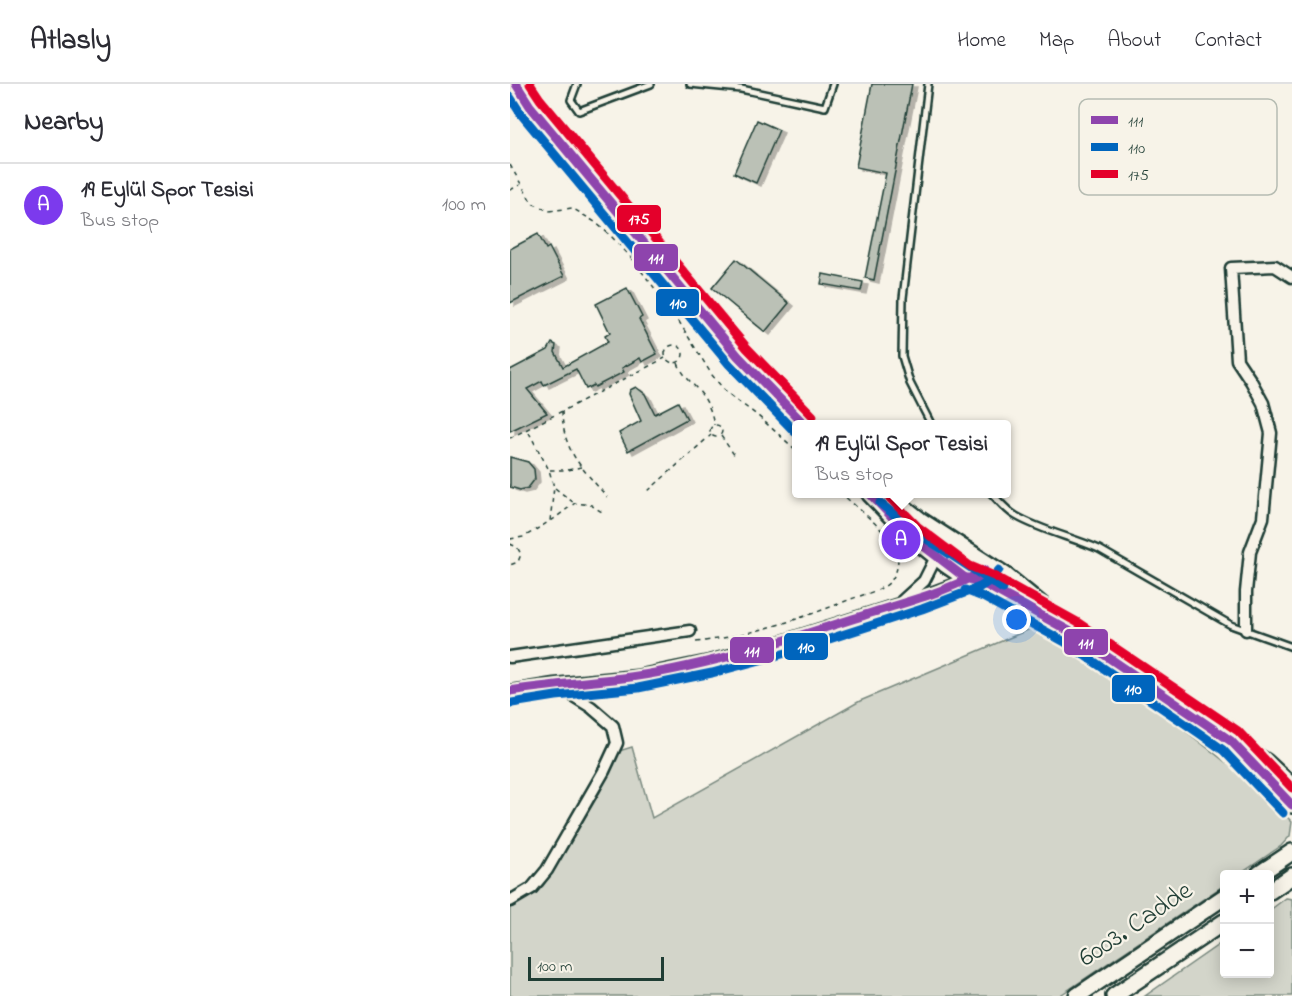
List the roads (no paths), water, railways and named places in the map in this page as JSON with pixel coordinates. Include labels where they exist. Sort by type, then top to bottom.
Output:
[{"type":"main road","points":[[516,84],[530,106],[738,356],[800,420]]},
{"type":"main road","points":[[874,498],[909,535],[935,557],[969,579],[988,586],[1071,632],[1231,741],[1257,754],[1292,786]]},
{"type":"main road","points":[[892,498],[921,520],[989,563],[1031,595],[1071,632]]},
{"type":"main road","points":[[1231,741],[1292,805]]},
{"type":"main road","points":[[1264,870],[1290,851]]},
{"type":"main road","points":[[1274,888],[1290,879]]},
{"type":"main road","name":"6003. Cadde","points":[[1077,996],[1220,900]]},
{"type":"main road","name":"6003. Cadde","points":[[1114,996],[1221,924]]},
{"type":"street","points":[[1246,630],[1246,592],[1250,552],[1263,518],[1271,432],[1263,403],[1237,360],[1231,268],[1275,266],[1292,277]]},
{"type":"street","points":[[897,605],[924,581],[935,557],[944,546],[953,540]]},
{"type":"street","points":[[510,691],[636,676],[709,661],[783,641],[897,605],[969,579],[983,571],[989,563]]},
{"type":"street","points":[[510,657],[690,631]]},
{"type":"street","points":[[510,901],[532,888],[547,870],[604,771],[617,743],[613,726],[591,707],[554,684]]},
{"type":"lane","points":[[577,84],[571,100],[579,111],[651,84]]},
{"type":"lane","points":[[690,84],[741,89],[825,107],[833,84]]},
{"type":"lane","points":[[928,84],[903,298],[902,356],[910,383],[929,420]]},
{"type":"lane","points":[[996,498],[1014,515],[1099,549],[1231,625],[1292,647]]},
{"type":"place","name":"19 Eylül Spor Tesisi","points":[[901,540]]}]
